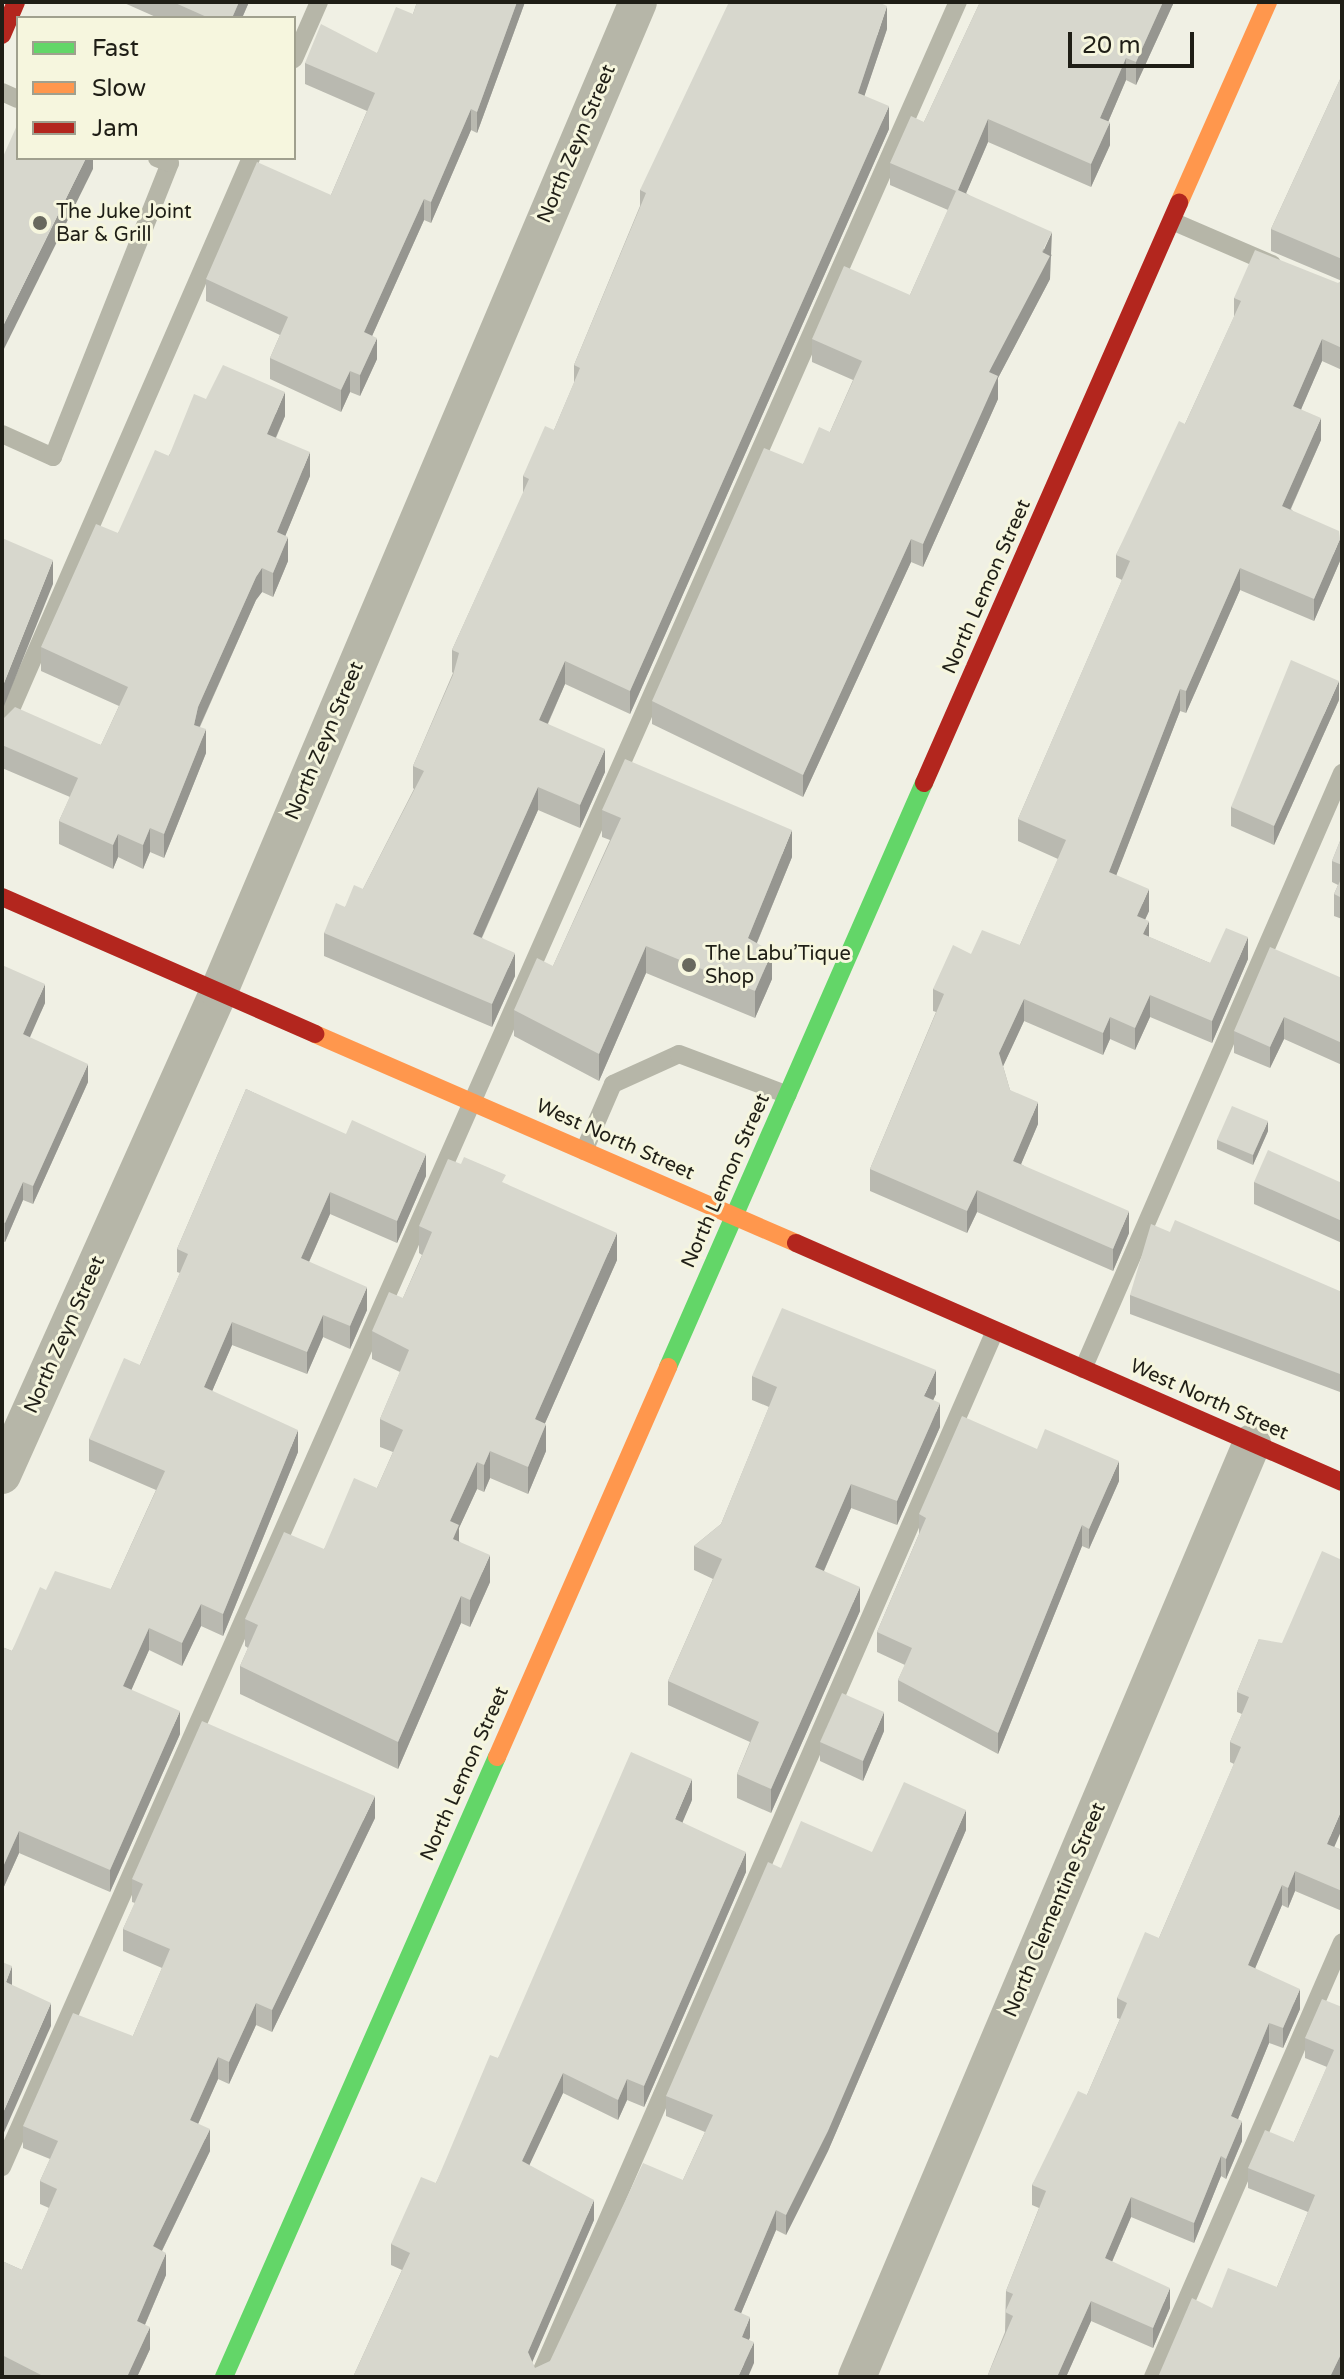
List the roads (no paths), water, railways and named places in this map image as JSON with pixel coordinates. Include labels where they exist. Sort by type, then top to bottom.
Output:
[{"type":"street","points":[[2,35],[16,2]]},
{"type":"street","name":"North Zeyn Street","points":[[2,1475],[219,991],[638,2]]},
{"type":"street","name":"North Lemon Street","points":[[224,2377],[1268,2]]},
{"type":"street","name":"West North Street","points":[[2,897],[1342,1482]]},
{"type":"street","name":"North Clementine Street","points":[[857,2377],[1252,1443]]},
{"type":"lane","points":[[296,54],[319,2]]},
{"type":"lane","points":[[2,2167],[958,2]]},
{"type":"lane","points":[[2,434],[53,457],[170,163],[162,160]]},
{"type":"lane","points":[[2,730],[250,160]]},
{"type":"lane","points":[[1172,221],[1285,269]]},
{"type":"lane","points":[[1083,1369],[1342,773]]},
{"type":"lane","points":[[584,1151],[613,1084],[679,1054],[788,1095]]},
{"type":"lane","points":[[539,2377],[995,1331]]},
{"type":"lane","points":[[1153,2377],[1342,1942]]},
{"type":"place","name":"The Juke Joint Bar & Grill","points":[[40,223]]},
{"type":"place","name":"The Labu’Tique Shop","points":[[689,965]]}]
